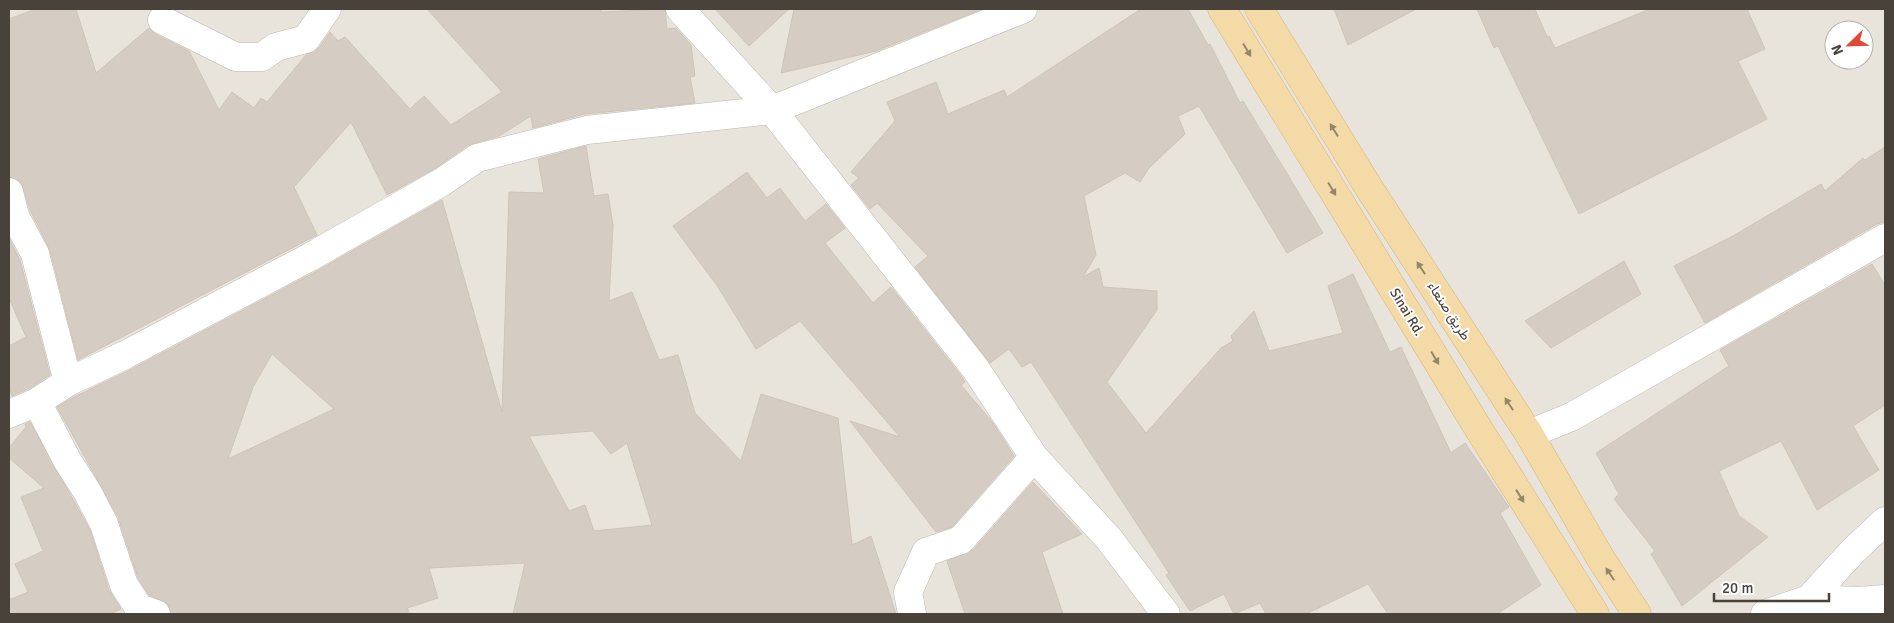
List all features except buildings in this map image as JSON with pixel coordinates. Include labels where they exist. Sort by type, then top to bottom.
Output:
[{"type":"main road","name":"Sinai Rd.","points":[[1222,9],[1483,436],[1595,614]]},
{"type":"main road","name":"طريق صنعاء","points":[[1259,9],[1369,188],[1529,434],[1601,559],[1625,610]]},
{"type":"street","points":[[162,20],[236,56],[262,57],[276,47],[306,39],[327,9]]},
{"type":"street","points":[[680,9],[772,110],[975,368],[1034,457],[1109,539],[1166,614]]},
{"type":"street","points":[[9,414],[37,402],[68,382],[125,355],[310,257],[442,182],[477,158],[587,130],[772,110],[1023,9]]},
{"type":"street","points":[[9,192],[15,216],[35,254],[68,382]]},
{"type":"street","points":[[1529,434],[1571,417],[1885,238]]},
{"type":"street","points":[[37,402],[67,460],[88,493],[104,524],[124,585],[141,610]]},
{"type":"street","points":[[912,614],[908,592],[926,552],[961,540],[1034,457]]},
{"type":"street","points":[[1809,599],[1853,551],[1885,521]]},
{"type":"street","points":[[1765,614],[1809,599],[1858,601],[1885,599]]},
{"type":"shaded area","points":[[9,9],[1885,9],[1885,614],[9,614]]}]
